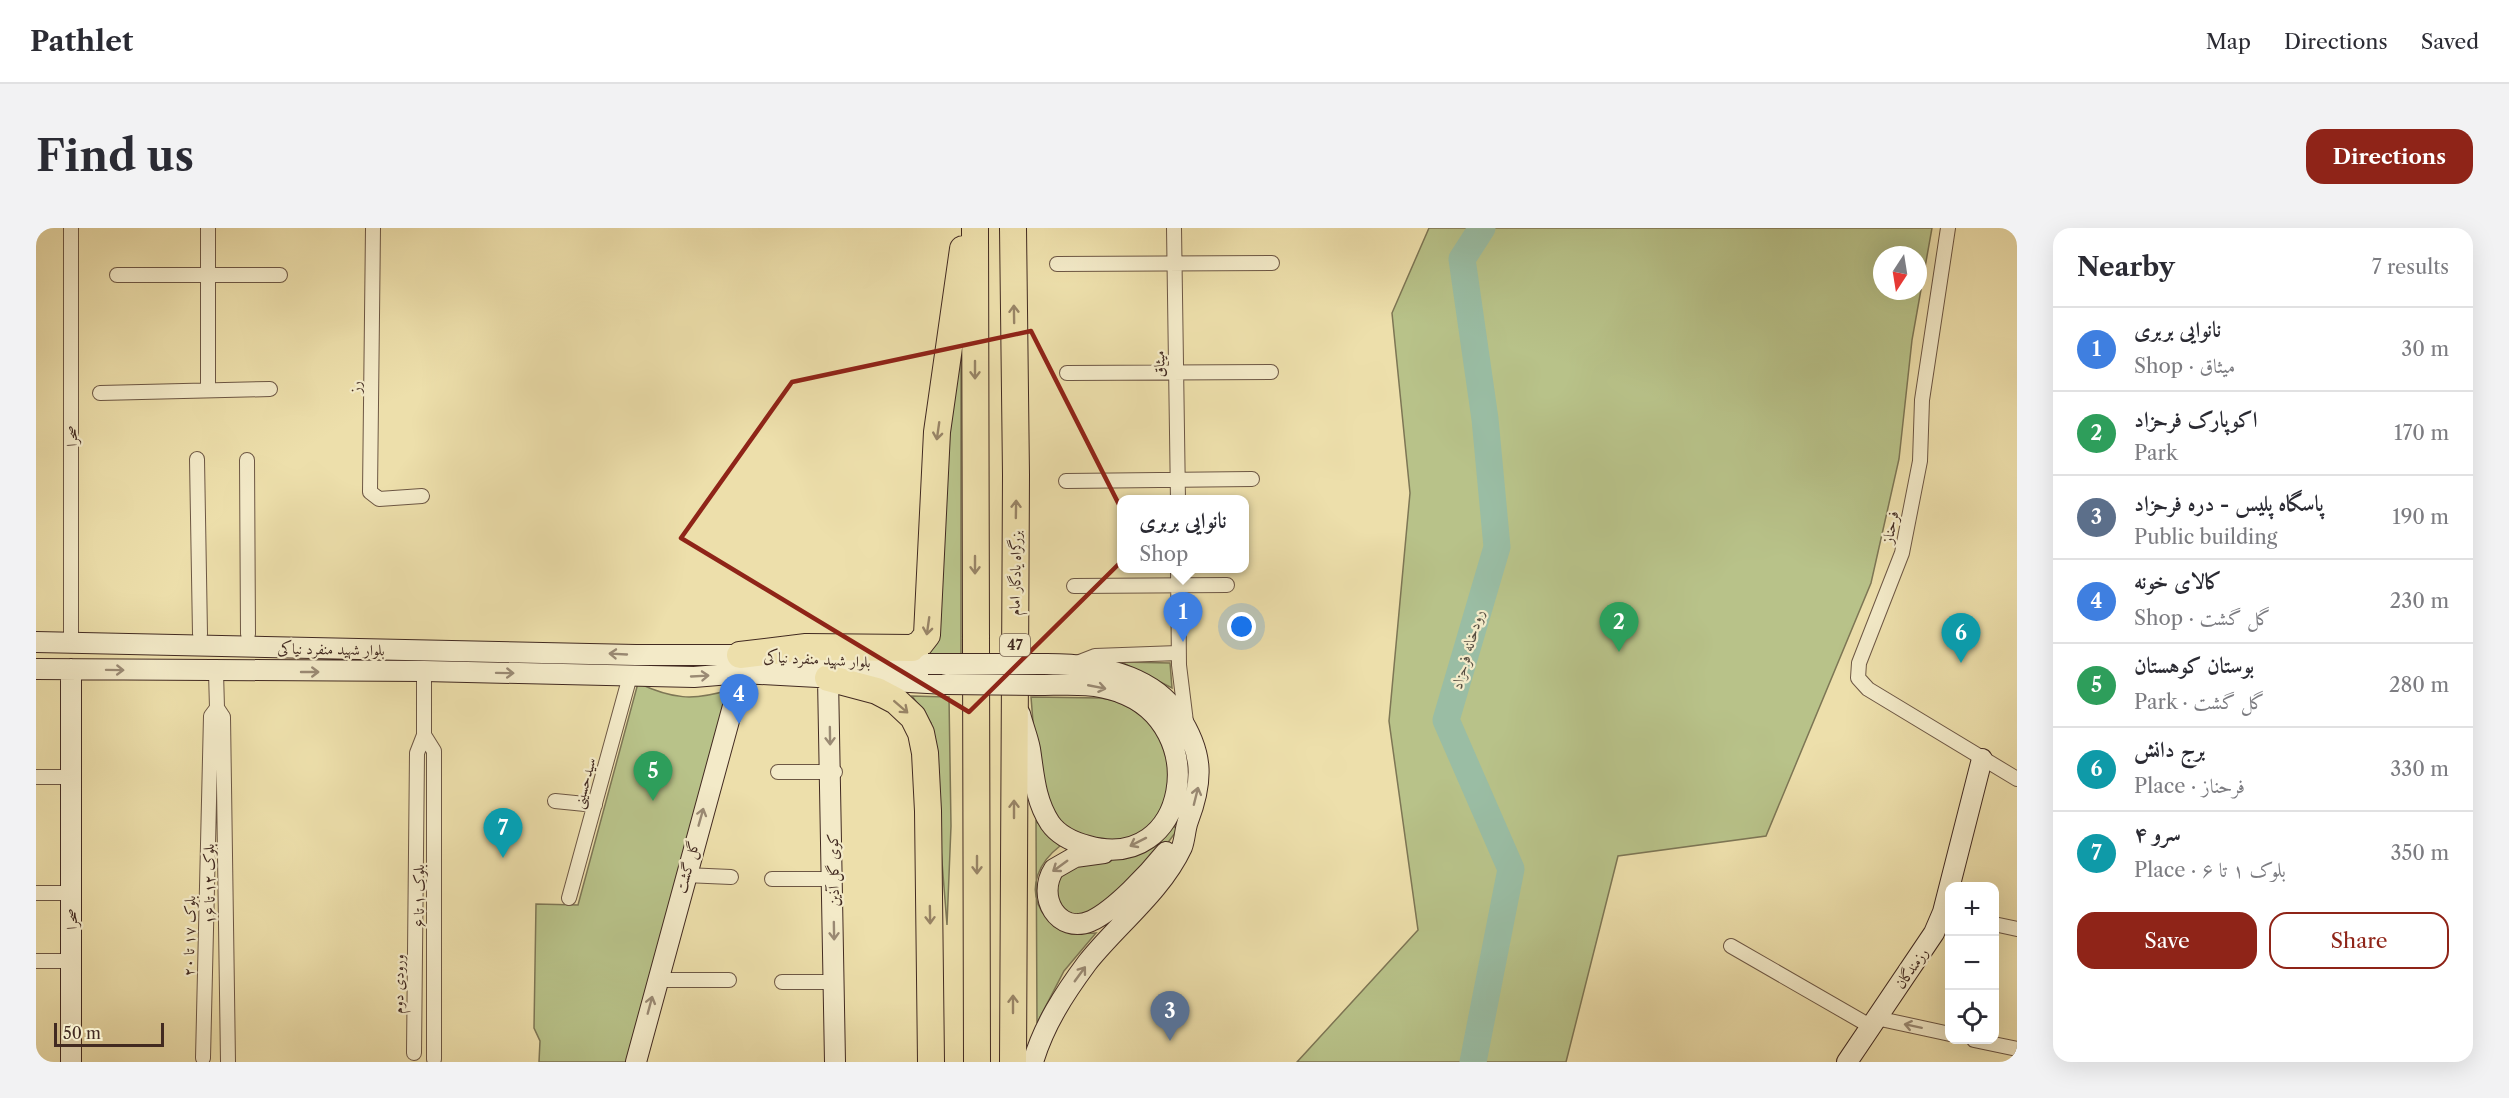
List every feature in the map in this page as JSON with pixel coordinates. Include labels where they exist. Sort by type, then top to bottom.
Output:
[{"type":"highway","points":[[741,664],[806,647],[912,648],[920,644],[927,635],[937,432],[967,228]]},
{"type":"highway","points":[[975,228],[977,1062]]},
{"type":"highway","name":"بزرگراه یادگار امام","points":[[1013,1062],[1016,700],[1014,236]]},
{"type":"highway","points":[[828,678],[877,691],[896,701],[913,717],[921,733],[925,753],[928,822],[931,1062]]},
{"type":"main road","points":[[77,644],[109,636],[200,634],[519,638],[582,653]]},
{"type":"main road","name":"بلوار شهید منفرد نیاکی","points":[[36,642],[582,653],[741,664],[828,678],[946,684],[1090,685],[1120,692],[1143,704],[1158,717],[1173,741],[1179,763],[1179,781],[1171,810],[1160,827],[1152,834],[1136,844],[1075,857],[1054,869],[1048,877],[1046,891],[1048,903],[1058,916],[1082,923],[1098,917],[1157,864],[1187,823]]},
{"type":"main road","name":"بلوار شهید منفرد نیاکی","points":[[36,669],[216,672],[424,671],[694,677],[741,664],[1077,663],[1126,675],[1159,693],[1174,708],[1187,727],[1193,740],[1200,770],[1197,796],[1187,823],[1182,846],[1170,867],[1089,961],[1062,997],[1046,1028],[1033,1062]]},
{"type":"main road","name":"گل گشت","points":[[636,1062],[741,664]]},
{"type":"main road","name":"صحرا","points":[[71,669],[71,1062]]},
{"type":"main road","name":"کوی گل آذین","points":[[828,678],[833,772],[835,1062]]},
{"type":"main road","points":[[1016,700],[1030,747],[1036,795],[1052,825],[1074,842],[1115,850]]},
{"type":"main road","name":"رزمندگان","points":[[1953,882],[1982,759]]},
{"type":"main road","name":"رزمندگان","points":[[1847,1062],[1926,947],[1945,915]]},
{"type":"street","name":"صحرا","points":[[71,228],[77,644]]},
{"type":"street","points":[[208,228],[208,390]]},
{"type":"street","name":"رز","points":[[373,228],[370,492],[379,499],[422,496]]},
{"type":"street","name":"میثاق","points":[[1174,228],[1178,495]]},
{"type":"street","name":"فرحناز","points":[[1948,228],[1922,400],[1920,461],[1902,553],[1859,663],[1858,678],[1868,689],[1982,759]]},
{"type":"street","points":[[1057,264],[1272,263]]},
{"type":"street","points":[[117,275],[280,275]]},
{"type":"street","points":[[1067,373],[1271,372]]},
{"type":"street","points":[[100,393],[270,389]]},
{"type":"street","points":[[197,459],[200,634]]},
{"type":"street","points":[[247,460],[248,634]]},
{"type":"street","points":[[1066,481],[1252,479]]},
{"type":"street","points":[[1178,573],[1180,688],[1187,727]]},
{"type":"street","points":[[1074,586],[1227,585]]},
{"type":"street","points":[[1077,663],[1095,656],[1178,653]]},
{"type":"street","points":[[424,671],[424,735]]},
{"type":"street","points":[[216,672],[217,708]]},
{"type":"street","name":"سیدحسینی","points":[[569,898],[630,676]]},
{"type":"street","name":"بلوک ۱۷ تا ۲۰","points":[[203,1058],[212,716],[217,708]]},
{"type":"street","name":"بلوک ۱۲ تا ۱۶","points":[[217,708],[223,717],[228,1062]]},
{"type":"street","name":"ورودی دوم","points":[[414,1053],[417,753],[424,735]]},
{"type":"street","name":"بلوک ۱ تا ۶","points":[[424,735],[434,751],[434,1059]]},
{"type":"street","points":[[1982,759],[2017,779]]},
{"type":"street","points":[[778,772],[833,772]]},
{"type":"street","points":[[36,777],[71,777]]},
{"type":"street","points":[[555,801],[595,805]]},
{"type":"street","points":[[685,875],[730,878]]},
{"type":"street","points":[[772,879],[833,879]]},
{"type":"street","points":[[36,893],[71,893]]},
{"type":"street","points":[[1999,925],[2017,929]]},
{"type":"street","points":[[1731,946],[1873,1022],[1945,1033]]},
{"type":"street","points":[[36,961],[71,961]]},
{"type":"street","points":[[657,980],[729,980]]},
{"type":"street","points":[[782,982],[835,982]]},
{"type":"street","points":[[1993,1044],[2017,1049]]},
{"type":"highlighted area","points":[[1031,331],[1139,544],[969,712],[681,538],[792,382]]},
{"type":"green space","points":[[1429,228],[1932,228],[1927,256],[1927,246],[1873,246],[1873,300],[1919,300],[1912,340],[1899,459],[1871,583],[1766,836],[1618,856],[1566,1062],[1297,1062],[1418,930],[1389,721],[1410,493],[1392,313]]},
{"type":"green space","points":[[961,283],[961,659],[902,658],[919,650]]},
{"type":"green space","points":[[1121,662],[1170,663],[1172,688]]},
{"type":"green space","points":[[638,683],[683,697],[704,696],[729,690],[627,1062],[539,1062],[540,1041],[534,1028],[536,904],[578,905]]},
{"type":"green space","points":[[912,696],[949,697],[951,826],[947,925],[931,723]]},
{"type":"green space","points":[[1031,697],[1101,698],[1121,702],[1151,721],[1170,758],[1168,798],[1149,828],[1131,838],[1111,842],[1083,839],[1051,814],[1035,747]]},
{"type":"green space","points":[[1036,821],[1060,846],[1046,860],[1036,884]]},
{"type":"green space","points":[[1170,824],[1178,829],[1161,852],[1090,918],[1061,911],[1054,882],[1058,874]]},
{"type":"green space","points":[[1036,895],[1038,904],[1046,917],[1059,926],[1075,932],[1096,933],[1064,971],[1037,1023]]},
{"type":"waterway","name":"رودخانه فرحزاد","points":[[1473,1062],[1511,869],[1446,720],[1497,547],[1485,419],[1462,259],[1482,228]]},
{"type":"place","name":"نانوایی بربری","points":[[1183,642]]},
{"type":"place","name":"اکوپارک فرحزاد","points":[[1619,652]]},
{"type":"place","name":"برج دانش","points":[[1961,663]]},
{"type":"place","name":"کالای خونه","points":[[739,724]]},
{"type":"place","name":"بوستان کوهستان","points":[[653,801]]},
{"type":"place","name":"سرو ۴","points":[[503,858]]},
{"type":"place","name":"پاسگاه پلیس - دره فرحزاد","points":[[1170,1041]]}]
